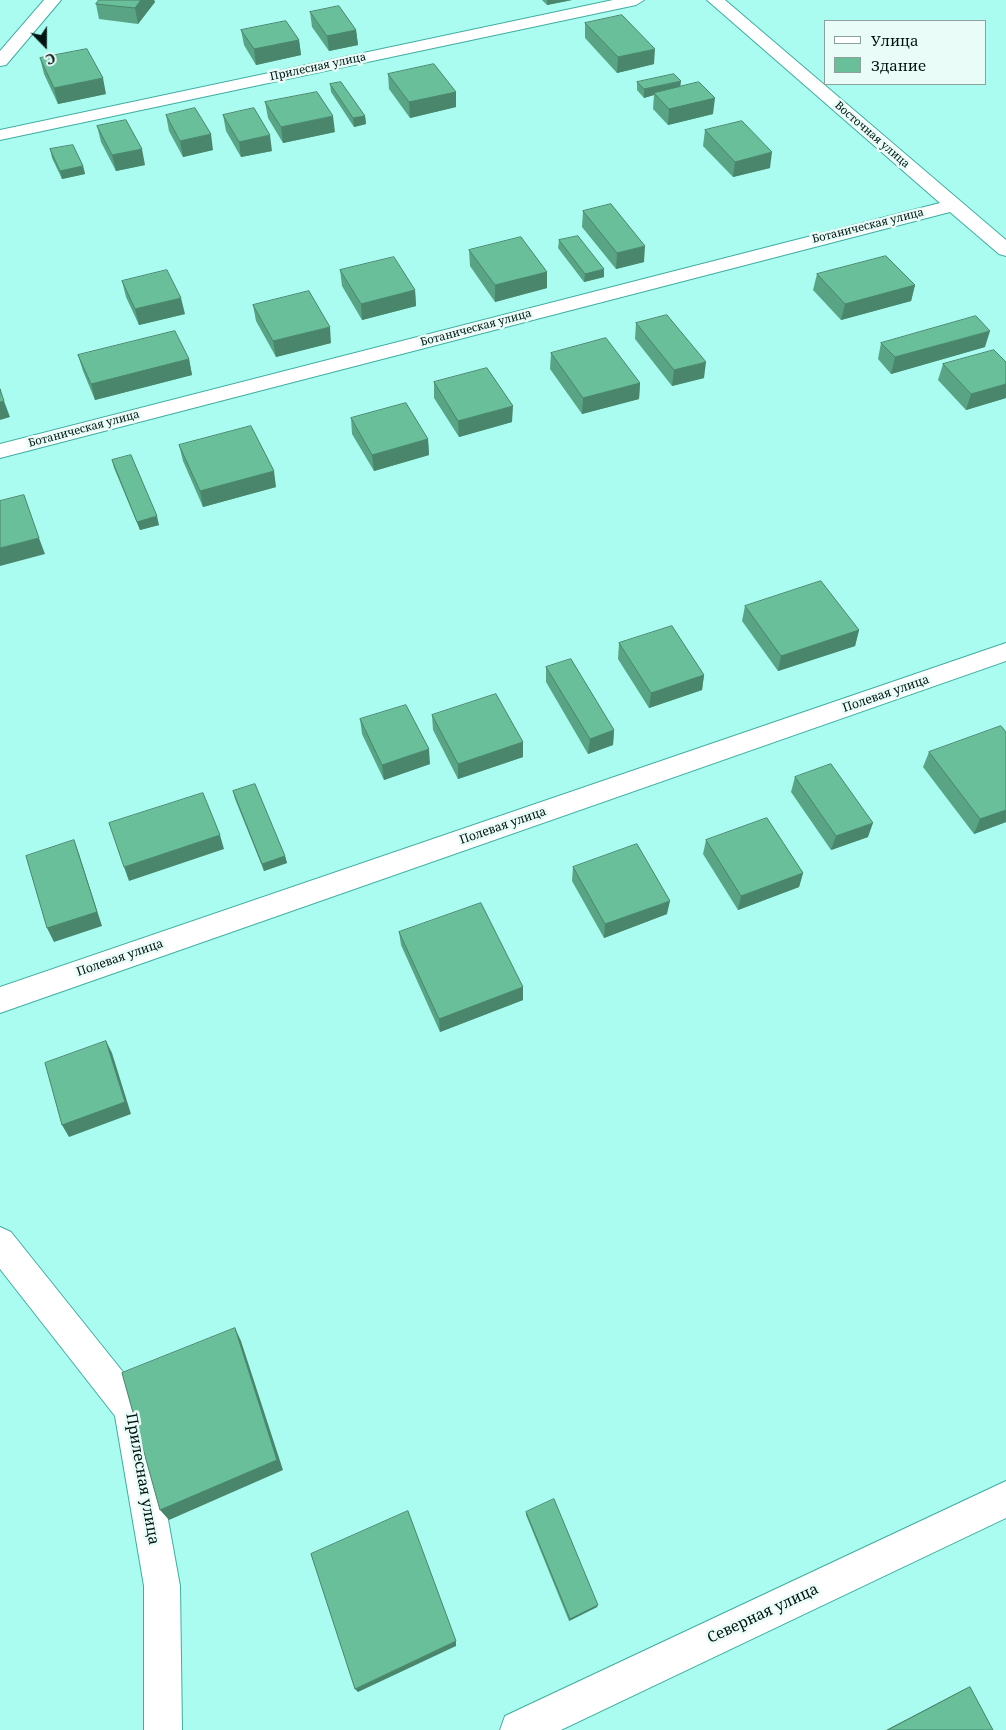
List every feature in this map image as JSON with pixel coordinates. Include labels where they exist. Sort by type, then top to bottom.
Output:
[{"type":"street","points":[[0,61],[53,0]]},
{"type":"street","name":"Прилесная улица","points":[[0,135],[636,0]]},
{"type":"street","name":"Восточная улица","points":[[715,0],[1006,250]]},
{"type":"street","name":"Ботаническая улица","points":[[0,451],[953,205]]},
{"type":"street","name":"Полевая улица","points":[[0,1000],[1006,652]]},
{"type":"street","name":"Прилесная улица","points":[[0,1243],[131,1409],[162,1586],[163,1730]]},
{"type":"street","name":"Северная улица","points":[[519,1730],[1006,1498]]},
{"type":"building","points":[[99,0],[141,0],[135,8],[96,4]]},
{"type":"building","points":[[339,6],[356,30],[327,36],[310,12]]},
{"type":"building","points":[[622,15],[655,49],[618,57],[585,23]]},
{"type":"building","points":[[286,21],[299,40],[254,49],[241,30]]},
{"type":"building","points":[[87,49],[103,78],[54,88],[40,58]]},
{"type":"building","points":[[434,64],[456,92],[409,102],[388,74]]},
{"type":"building","points":[[674,74],[681,81],[644,89],[637,82]]},
{"type":"building","points":[[341,82],[365,116],[353,118],[330,84]]},
{"type":"building","points":[[699,82],[715,98],[669,109],[654,93]]},
{"type":"building","points":[[317,92],[333,116],[281,127],[265,102]]},
{"type":"building","points":[[195,108],[211,134],[180,141],[166,115]]},
{"type":"building","points":[[254,108],[270,135],[239,142],[223,115]]},
{"type":"building","points":[[126,120],[142,149],[112,155],[97,126]]},
{"type":"building","points":[[742,121],[772,152],[735,162],[705,130]]},
{"type":"building","points":[[73,145],[83,166],[60,171],[50,149]]},
{"type":"building","points":[[611,204],[645,246],[617,253],[583,211]]},
{"type":"building","points":[[578,236],[604,269],[585,274],[559,240]]},
{"type":"building","points":[[521,237],[547,272],[495,285],[469,250]]},
{"type":"building","points":[[886,256],[915,285],[845,304],[817,274]]},
{"type":"building","points":[[394,257],[415,290],[361,304],[340,270]]},
{"type":"building","points":[[167,270],[181,298],[135,309],[122,281]]},
{"type":"building","points":[[309,291],[330,327],[273,341],[253,305]]},
{"type":"building","points":[[667,315],[706,362],[674,370],[636,323]]},
{"type":"building","points":[[976,316],[990,331],[895,357],[881,343]]},
{"type":"building","points":[[175,331],[189,359],[91,384],[78,355]]},
{"type":"building","points":[[606,338],[640,383],[583,398],[551,353]]},
{"type":"building","points":[[994,350],[1006,362],[1006,384],[971,394],[943,364]]},
{"type":"building","points":[[487,368],[513,406],[458,421],[434,382]]},
{"type":"building","points":[[0,389],[4,401],[0,402]]},
{"type":"building","points":[[406,403],[428,439],[372,455],[351,418]]},
{"type":"building","points":[[251,426],[274,471],[200,491],[179,445]]},
{"type":"building","points":[[131,455],[157,516],[137,522],[112,460]]},
{"type":"building","points":[[24,495],[39,538],[0,548],[0,501]]},
{"type":"building","points":[[821,581],[859,630],[781,656],[745,606]]},
{"type":"building","points":[[672,626],[704,675],[651,693],[619,643]]},
{"type":"building","points":[[571,659],[614,730],[590,739],[546,667]]},
{"type":"building","points":[[496,694],[523,742],[458,764],[432,715]]},
{"type":"building","points":[[406,705],[429,749],[382,765],[360,719]]},
{"type":"building","points":[[1001,726],[1006,732],[1006,810],[980,819],[929,752]]},
{"type":"building","points":[[831,764],[873,823],[836,836],[795,777]]},
{"type":"building","points":[[255,784],[285,856],[262,864],[233,791]]},
{"type":"building","points":[[203,793],[220,835],[124,867],[109,823]]},
{"type":"building","points":[[767,818],[803,873],[741,896],[706,840]]},
{"type":"building","points":[[74,840],[97,912],[47,928],[26,856]]},
{"type":"building","points":[[637,844],[670,901],[605,924],[573,867]]},
{"type":"building","points":[[481,903],[523,987],[439,1019],[399,932]]},
{"type":"building","points":[[106,1041],[125,1102],[62,1125],[45,1063]]},
{"type":"building","points":[[235,1328],[277,1460],[160,1510],[122,1373]]},
{"type":"building","points":[[554,1499],[598,1605],[570,1619],[526,1512]]},
{"type":"building","points":[[408,1511],[456,1641],[355,1689],[311,1554]]},
{"type":"building","points":[[970,1687],[993,1730],[888,1730]]}]
